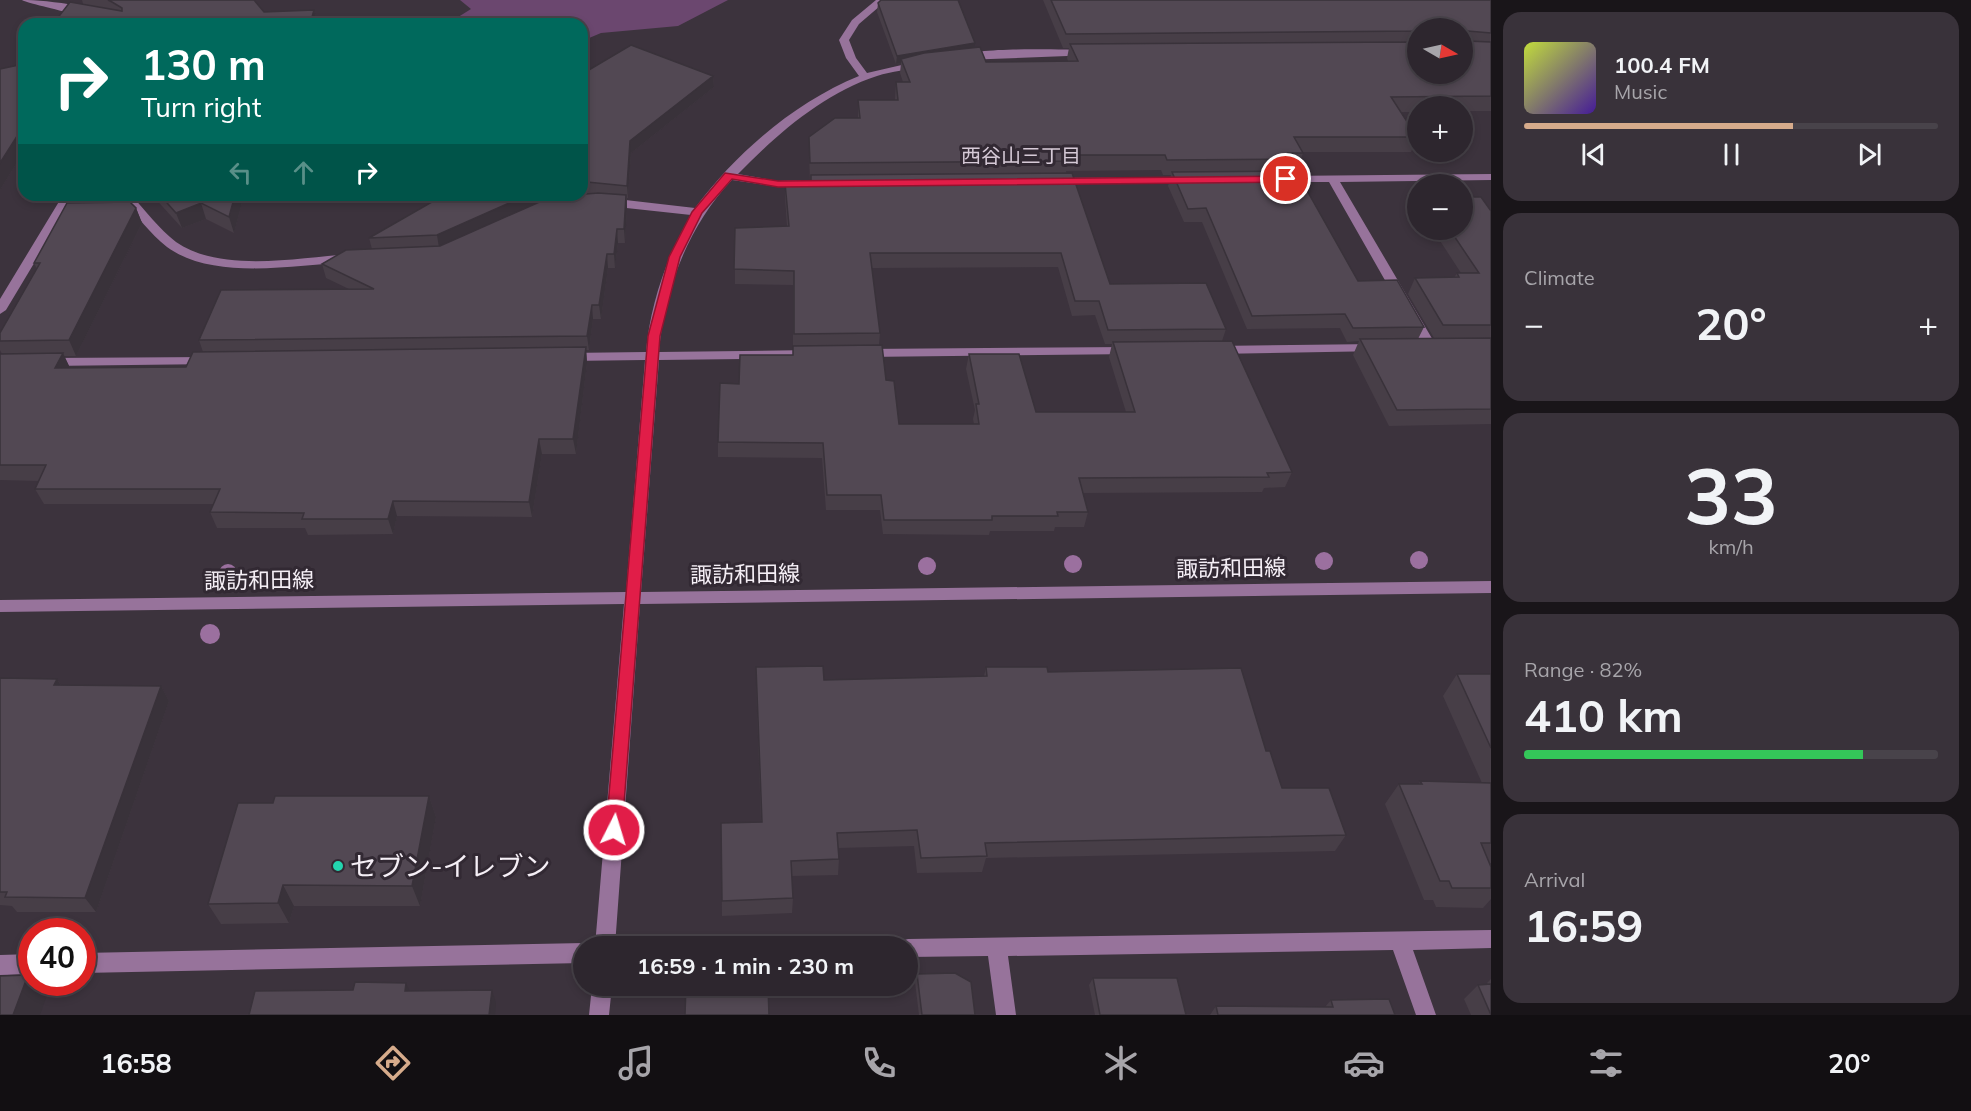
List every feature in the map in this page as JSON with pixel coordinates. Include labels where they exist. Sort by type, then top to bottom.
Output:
[{"type":"street","points":[[27,0],[107,18]]},
{"type":"street","points":[[866,78],[851,58],[844,40],[855,21],[882,0]]},
{"type":"street","points":[[952,59],[993,54],[1099,53]]},
{"type":"street","points":[[606,936],[654,336],[675,257],[697,212],[729,176],[784,124],[833,92],[866,78],[931,61]]},
{"type":"street","points":[[729,176],[778,184],[814,183]]},
{"type":"street","points":[[1273,179],[1491,177]]},
{"type":"street","points":[[1332,178],[1429,347]]},
{"type":"street","points":[[1038,181],[1202,180]]},
{"type":"street","points":[[0,310],[65,201]]},
{"type":"street","points":[[130,201],[172,245],[203,258],[235,263],[364,257]]},
{"type":"street","points":[[599,201],[697,212]]},
{"type":"street","points":[[1202,350],[1394,348]]},
{"type":"street","points":[[854,354],[1142,350]]},
{"type":"street","points":[[558,357],[830,354]]},
{"type":"street","points":[[36,363],[226,360]]},
{"type":"street","name":"諏訪和田線","points":[[0,606],[1491,587]]},
{"type":"street","points":[[918,948],[1491,939]]},
{"type":"street","points":[[1400,941],[1426,1015]]},
{"type":"street","points":[[997,946],[1006,1015]]},
{"type":"street","points":[[96,963],[573,953]]},
{"type":"street","points":[[0,965],[18,964]]},
{"type":"street","points":[[599,1015],[601,996]]},
{"type":"shaded area","points":[[460,0],[728,0],[678,26],[601,33],[588,38],[588,18],[457,18],[471,9]]},
{"type":"building","points":[[108,0],[254,0],[264,12],[314,10],[312,18],[58,18],[70,2],[122,11],[122,8]]},
{"type":"building","points":[[881,0],[958,0],[975,43],[897,56],[878,3]]},
{"type":"building","points":[[1051,0],[1491,0],[1491,33],[1473,31],[1473,18],[1407,18],[1407,31],[1066,34]]},
{"type":"building","points":[[1473,41],[1491,42],[1491,96],[1391,97],[1407,122],[1407,137],[1294,137],[1303,153],[1288,153],[1291,159],[1167,160],[1165,155],[1066,155],[1068,161],[810,163],[809,137],[835,118],[860,118],[858,100],[898,100],[896,82],[910,82],[901,59],[924,53],[980,47],[986,62],[1078,61],[1070,44],[1407,42],[1407,84],[1473,84]]},
{"type":"building","points":[[631,45],[713,76],[630,141],[627,186],[588,183],[588,70]]},
{"type":"building","points":[[18,65],[18,135],[0,163],[0,69]]},
{"type":"building","points":[[1296,171],[1358,281],[1397,280],[1424,327],[1353,328],[1345,314],[1252,316],[1206,208],[1188,209],[1172,172]]},
{"type":"building","points":[[1072,173],[1110,284],[1206,283],[1226,329],[1108,330],[1099,301],[1075,301],[1061,253],[870,253],[880,333],[794,334],[794,271],[734,269],[735,228],[789,226],[785,183],[811,182],[811,175]]},
{"type":"building","points":[[588,194],[626,195],[624,229],[617,229],[614,254],[607,254],[599,305],[592,305],[587,336],[199,340],[221,290],[374,289],[322,264],[346,250],[440,246],[542,201],[588,201]]},
{"type":"building","points":[[1473,197],[1481,197],[1491,211],[1491,325],[1443,325],[1415,278],[1459,277],[1457,273],[1479,273],[1457,240],[1473,240]]},
{"type":"building","points":[[165,201],[233,201],[229,217],[201,203],[176,213]]},
{"type":"building","points":[[434,201],[514,201],[437,235],[369,238]]},
{"type":"building","points":[[130,202],[136,208],[69,340],[0,341],[0,333],[40,263],[34,263],[67,203]]},
{"type":"building","points":[[1491,338],[1491,409],[1397,410],[1360,339]]},
{"type":"building","points":[[1232,341],[1292,472],[1267,473],[1269,477],[1079,478],[1088,512],[1057,512],[1058,516],[992,516],[992,520],[884,520],[881,495],[827,495],[823,443],[718,442],[720,383],[739,384],[740,355],[793,355],[793,346],[882,345],[886,380],[894,381],[899,424],[979,424],[976,404],[979,404],[969,354],[1019,354],[1036,412],[1135,412],[1113,342]]},
{"type":"building","points":[[586,347],[573,439],[539,439],[529,502],[393,501],[388,519],[302,519],[304,513],[210,512],[220,489],[35,489],[46,465],[0,465],[0,354],[63,353],[55,368],[186,367],[193,352]]},
{"type":"building","points":[[823,666],[824,680],[987,676],[986,667],[1047,667],[1048,672],[1241,668],[1266,751],[1270,751],[1282,788],[1329,788],[1346,835],[985,843],[987,856],[921,858],[917,830],[837,833],[839,859],[791,861],[793,898],[722,901],[721,823],[762,822],[756,667]]},
{"type":"building","points":[[1457,674],[1491,674],[1491,748]]},
{"type":"building","points":[[0,678],[57,679],[54,685],[161,686],[85,898],[5,897],[7,892],[0,892]]},
{"type":"building","points":[[1420,781],[1491,783],[1491,843],[1481,843],[1491,867],[1491,888],[1452,888],[1449,881],[1440,881],[1399,784],[1422,784]]},
{"type":"building","points":[[275,796],[429,796],[412,886],[283,885],[278,903],[208,904],[238,803],[273,803]]},
{"type":"building","points":[[955,973],[971,982],[975,1015],[922,1015],[918,974]]},
{"type":"building","points":[[18,975],[18,996],[20,996],[13,1015],[0,1015],[0,976]]},
{"type":"building","points":[[1093,978],[1177,978],[1186,1015],[1100,1015]]},
{"type":"building","points":[[355,982],[406,983],[405,991],[492,990],[489,1015],[249,1015],[255,991],[353,990]]},
{"type":"building","points":[[1491,984],[1491,1015],[1478,985]]},
{"type":"building","points":[[686,996],[768,996],[769,1015],[685,1015]]},
{"type":"building","points":[[1389,999],[1395,1015],[1218,1015],[1216,1006],[1333,1007],[1331,1000]]},
{"type":"place","name":"セブン-イレブン","points":[[338,866]]},
{"type":"district","name":"西谷山三丁目","points":[[1021,155]]},
{"type":"route","points":[[614,830],[654,336],[675,257],[697,212],[729,176],[778,184],[1286,179]]}]
